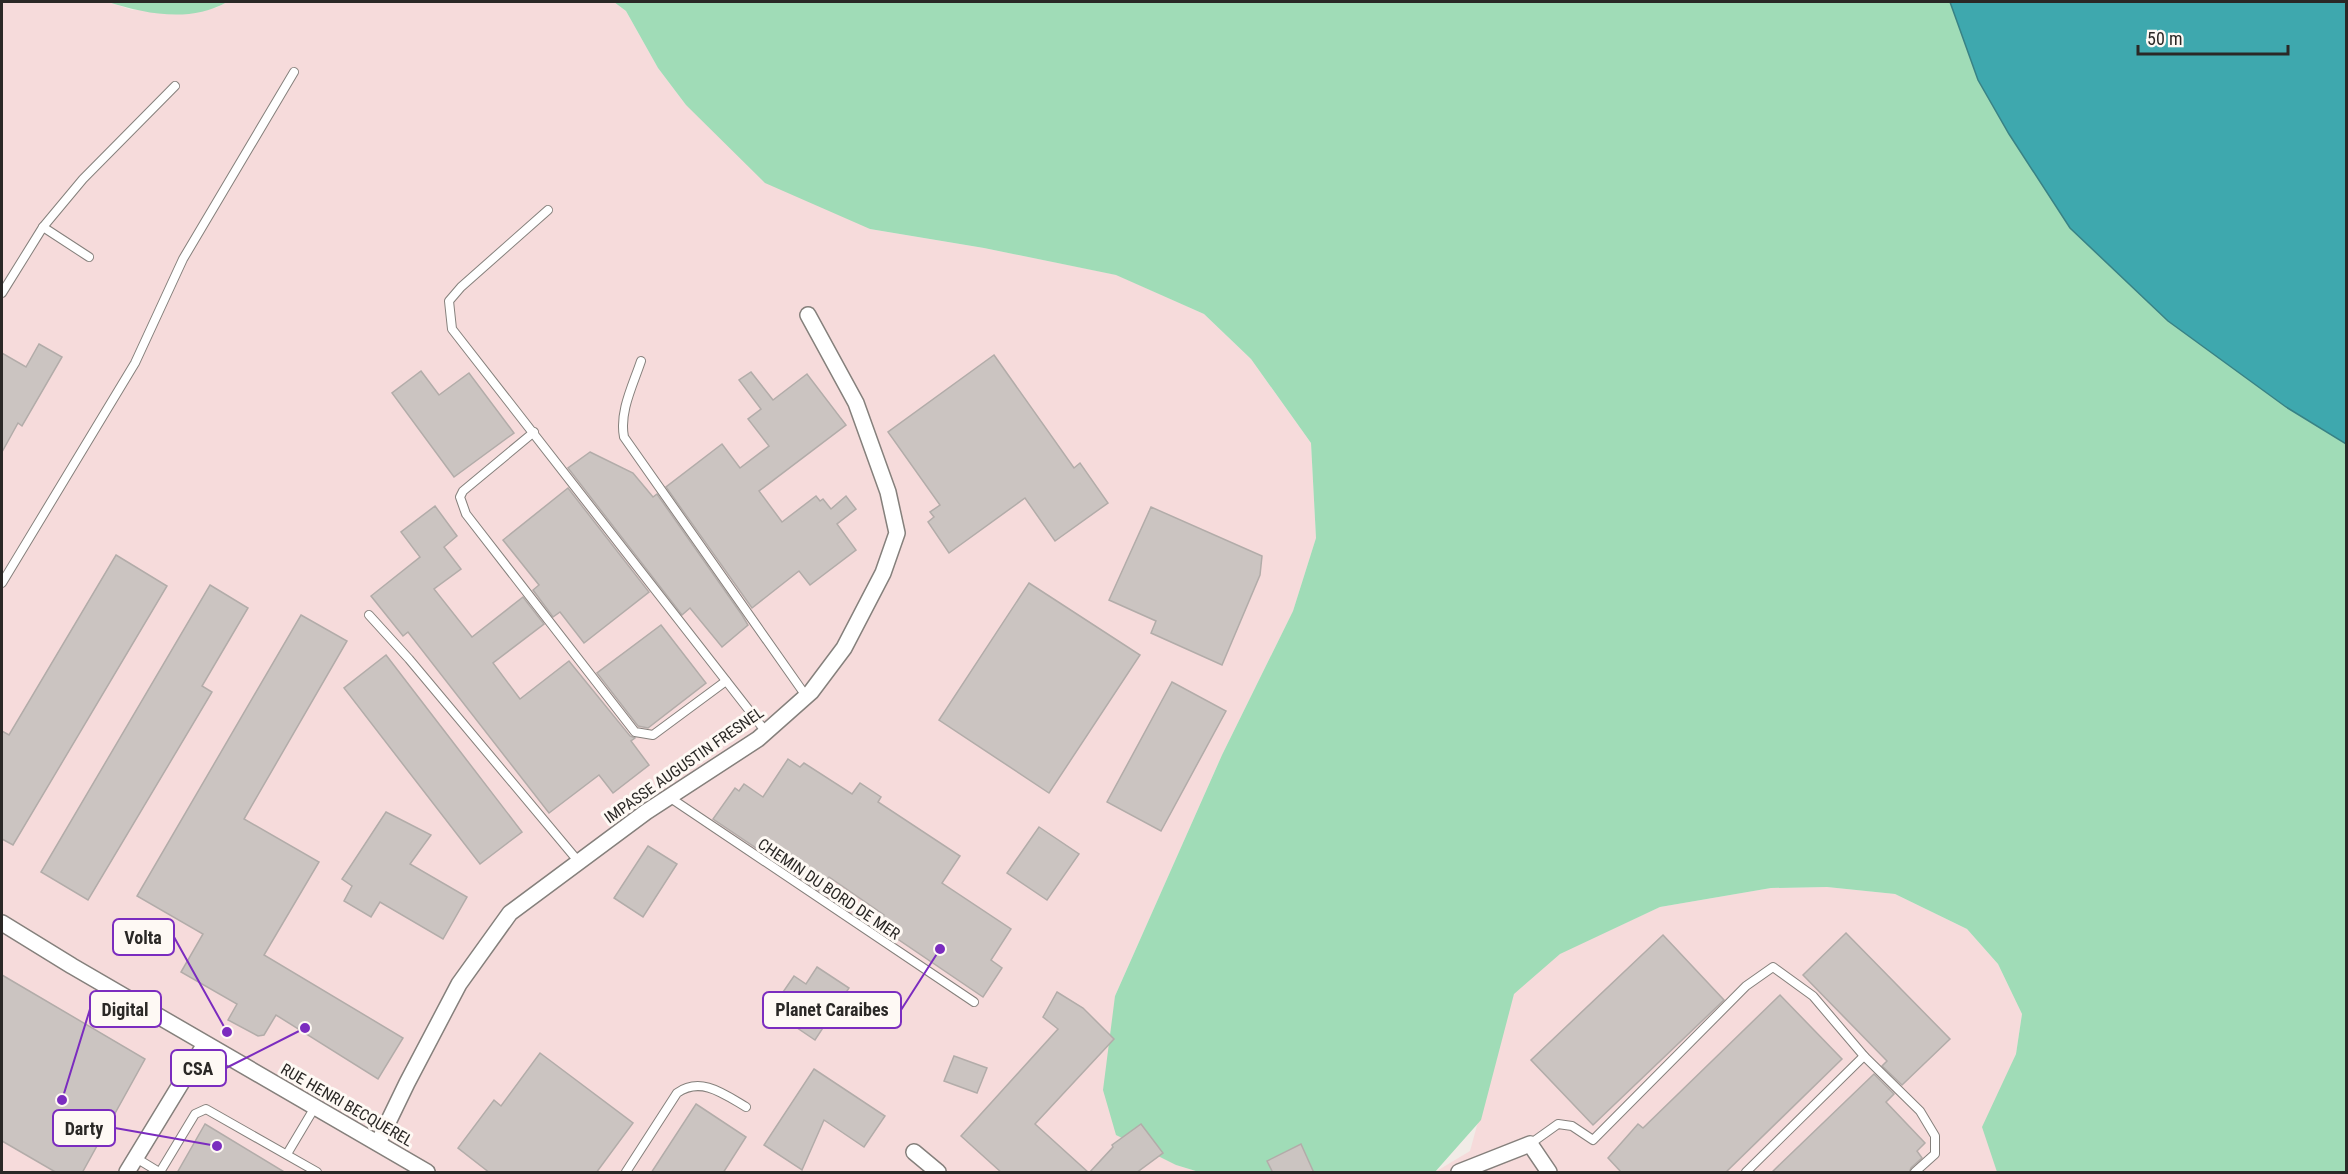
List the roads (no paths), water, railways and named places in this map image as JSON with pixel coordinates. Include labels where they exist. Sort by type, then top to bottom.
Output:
[{"type":"street","name":"IMPASSE AUGUSTIN FRESNEL","points":[[378,1143],[407,1083],[466,975],[510,913],[578,861],[766,732],[806,696],[844,648],[883,573],[897,533],[888,492],[856,403],[808,315]]},
{"type":"street","name":"RUE HENRI BECQUEREL","points":[[2,923],[205,1044],[378,1143],[410,1168],[427,1173]]},
{"type":"street","points":[[128,1173],[205,1044]]},
{"type":"street","points":[[1459,1173],[1530,1144],[1549,1173]]},
{"type":"street","points":[[914,1152],[938,1173]]},
{"type":"lane","points":[[2,583],[135,363],[183,258],[294,72]]},
{"type":"lane","points":[[2,293],[43,227],[83,179],[175,86]]},
{"type":"lane","points":[[548,210],[461,287],[450,301],[452,329],[534,432],[550,458],[766,732]]},
{"type":"lane","points":[[43,227],[89,257]]},
{"type":"lane","points":[[641,361],[626,403],[622,427],[624,437],[806,696]]},
{"type":"lane","points":[[534,432],[463,491],[460,497],[466,514],[635,732],[653,735],[726,681]]},
{"type":"lane","points":[[369,615],[409,659],[578,861]]},
{"type":"lane","name":"CHEMIN DU BORD DE MER","points":[[669,797],[974,1002]]},
{"type":"lane","points":[[1530,1144],[1558,1124],[1572,1126],[1593,1140],[1746,986],[1773,967],[1813,996],[1864,1056],[1920,1111],[1935,1136],[1935,1154],[1915,1173]]},
{"type":"lane","points":[[1746,1173],[1864,1056]]},
{"type":"lane","points":[[626,1173],[677,1093],[685,1087],[696,1085],[711,1087],[746,1107]]},
{"type":"lane","points":[[287,1155],[315,1107]]},
{"type":"lane","points":[[136,1158],[159,1173],[195,1114],[206,1109],[317,1173]]},
{"type":"water","points":[[1950,2],[2346,2],[2346,444],[2286,407],[2168,321],[2070,228],[2009,134],[1978,80]]},
{"type":"place","name":"Planet Caraibes","points":[[940,949]]},
{"type":"place","name":"CSA","points":[[305,1028]]},
{"type":"place","name":"Volta","points":[[227,1032]]},
{"type":"place","name":"Digital","points":[[62,1100]]},
{"type":"place","name":"Darty","points":[[217,1146]]}]
